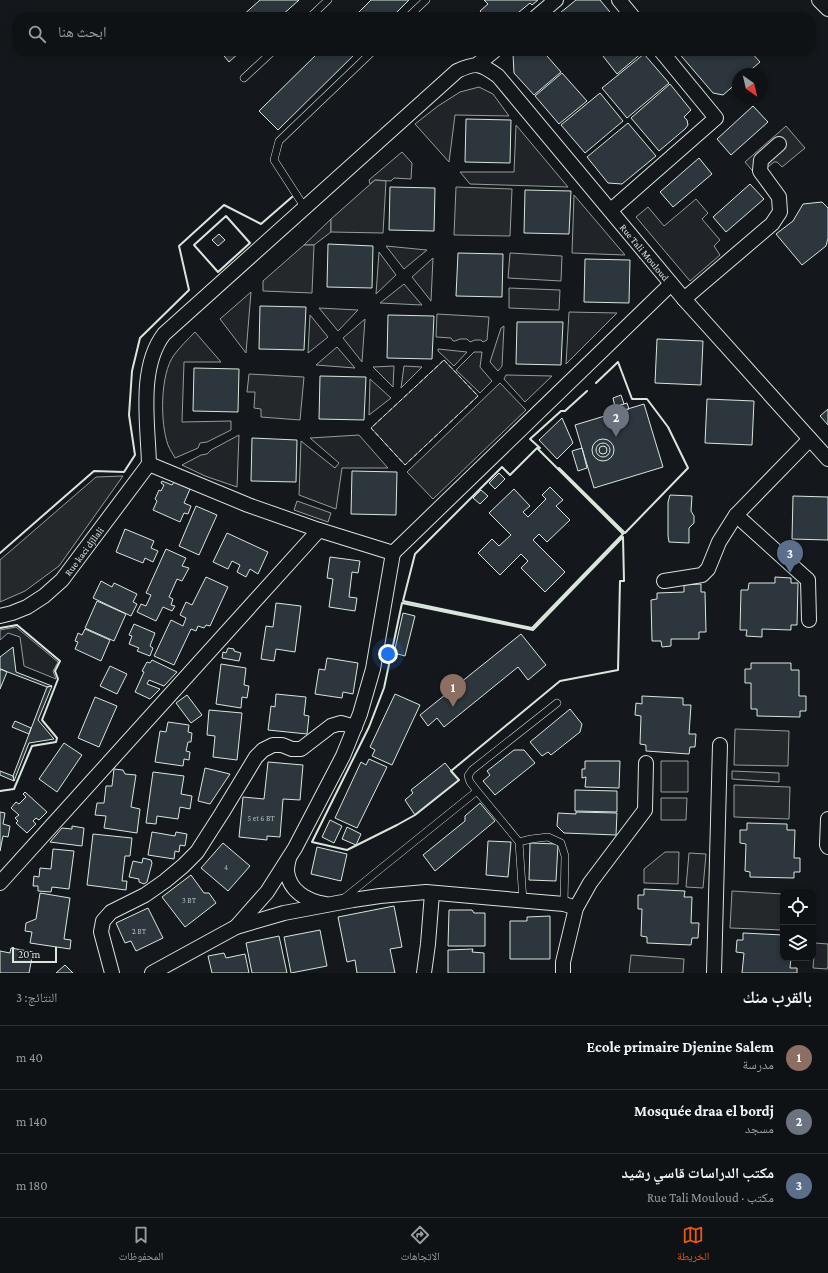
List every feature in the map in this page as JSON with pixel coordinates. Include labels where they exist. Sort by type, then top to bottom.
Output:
[{"type":"street","points":[[542,12],[556,0]]},
{"type":"street","points":[[619,0],[629,12]]},
{"type":"street","points":[[819,0],[828,9]]},
{"type":"street","points":[[393,553],[319,530],[248,505],[149,464],[146,405],[149,369],[157,343],[164,334],[457,72],[468,66],[478,64],[488,56]]},
{"type":"street","points":[[611,210],[716,118],[665,56]]},
{"type":"street","name":"Rue Tali Mouloud","points":[[478,64],[498,76],[671,284],[828,459]]},
{"type":"street","points":[[684,299],[772,224],[780,212],[779,198],[760,171],[761,160],[779,144]]},
{"type":"street","points":[[236,927],[267,892],[289,858],[343,756],[360,714],[373,669],[393,553],[671,284]]},
{"type":"street","points":[[664,581],[702,575],[708,568],[719,542],[736,515],[810,438]]},
{"type":"street","name":"Rue kaci djllali","points":[[0,616],[27,607],[44,596],[62,580],[149,464]]},
{"type":"street","points":[[736,515],[808,580],[809,620]]},
{"type":"street","points":[[0,883],[319,530]]},
{"type":"street","points":[[112,973],[101,932],[103,921],[111,912],[145,894],[165,881],[197,852],[256,757],[263,750],[274,745],[282,745],[292,749],[301,749],[331,726],[341,723],[354,727]]},
{"type":"street","points":[[714,973],[720,745]]},
{"type":"street","points":[[560,969],[570,906],[590,883],[645,810],[646,763]]},
{"type":"street","points":[[828,819],[828,847]]},
{"type":"street","points":[[289,858],[289,875],[293,886],[298,892],[310,900],[333,903]]},
{"type":"street","points":[[152,973],[236,927],[284,913],[333,903],[380,896],[432,893],[570,906]]},
{"type":"street","points":[[424,973],[432,893]]},
{"type":"lane","points":[[315,12],[328,0]]},
{"type":"lane","points":[[413,12],[426,0]]},
{"type":"lane","points":[[244,78],[268,56]]},
{"type":"lane","points":[[305,208],[274,160],[279,141],[368,56]]},
{"type":"lane","points":[[523,901],[519,842],[477,792],[468,776],[472,770],[557,703]]},
{"type":"lane","points":[[333,903],[477,792]]},
{"type":"lane","points":[[519,842],[531,839],[548,838],[561,843],[565,856],[570,906]]},
{"type":"shaded area","points":[[479,87],[493,94],[509,116],[455,115],[449,162],[415,124],[438,106],[460,92]]},
{"type":"shaded area","points":[[516,125],[568,187],[470,184],[460,172],[514,172]]},
{"type":"shaded area","points":[[786,126],[805,148],[782,167],[777,162],[774,162],[757,176],[745,162]]},
{"type":"shaded area","points":[[402,152],[412,163],[411,179],[394,178],[391,181],[375,180],[370,184],[369,180]]},
{"type":"shaded area","points":[[375,180],[386,181],[383,233],[331,232],[331,219]]},
{"type":"shaded area","points":[[456,187],[512,189],[510,236],[454,235]]},
{"type":"shaded area","points":[[574,195],[625,255],[572,253]]},
{"type":"shaded area","points":[[696,199],[708,213],[702,219],[720,240],[714,246],[720,255],[690,281],[636,217],[648,207],[664,226]]},
{"type":"shaded area","points":[[331,219],[331,232],[314,245],[304,245]]},
{"type":"shaded area","points":[[304,245],[314,245],[312,293],[263,291],[263,281]]},
{"type":"shaded area","points":[[386,246],[427,250],[404,269]]},
{"type":"shaded area","points":[[379,252],[396,275],[376,294]]},
{"type":"shaded area","points":[[510,253],[562,256],[561,281],[508,278]]},
{"type":"shaded area","points":[[433,258],[431,301],[412,277]]},
{"type":"shaded area","points":[[404,284],[422,305],[380,303]]},
{"type":"shaded area","points":[[509,288],[560,290],[559,310],[509,308]]},
{"type":"shaded area","points":[[251,292],[246,353],[220,319]]},
{"type":"shaded area","points":[[319,308],[358,310],[338,331]]},
{"type":"shaded area","points":[[569,312],[617,313],[566,364]]},
{"type":"shaded area","points":[[437,314],[489,317],[487,340],[483,342],[481,340],[475,340],[470,342],[467,339],[453,341],[451,338],[436,337]]},
{"type":"shaded area","points":[[310,315],[328,337],[308,353]]},
{"type":"shaded area","points":[[365,319],[362,362],[343,338]]},
{"type":"shaded area","points":[[504,326],[502,366],[498,371],[490,362],[501,328]]},
{"type":"shaded area","points":[[195,332],[221,362],[184,362],[182,422],[231,421],[231,430],[207,442],[200,443],[198,448],[175,458],[165,436],[163,412],[164,386],[169,363],[181,346]]},
{"type":"shaded area","points":[[337,347],[355,368],[316,365]]},
{"type":"shaded area","points":[[438,349],[467,352],[454,366],[438,351]]},
{"type":"shaded area","points":[[474,352],[482,352],[480,367],[492,381],[480,393],[456,370]]},
{"type":"shaded area","points":[[444,360],[478,396],[405,465],[371,428]]},
{"type":"shaded area","points":[[394,366],[393,387],[373,367]]},
{"type":"shaded area","points":[[404,366],[422,367],[401,388]]},
{"type":"shaded area","points":[[249,374],[304,377],[300,420],[261,417],[261,409],[254,408],[255,392],[247,392]]},
{"type":"shaded area","points":[[506,375],[552,376],[525,402],[504,379]]},
{"type":"shaded area","points":[[370,379],[391,398],[369,415]]},
{"type":"shaded area","points":[[500,383],[526,410],[433,499],[407,472]]},
{"type":"shaded area","points":[[239,435],[237,487],[205,476],[182,465],[201,455],[207,454],[211,450]]},
{"type":"shaded area","points":[[359,435],[388,468],[342,468],[336,509],[299,495],[301,441],[335,468],[339,463],[310,438]]},
{"type":"shaded area","points":[[123,476],[59,566],[25,591],[0,602],[0,560],[96,477]]},
{"type":"shaded area","points":[[297,501],[331,513],[328,522],[294,510]]},
{"type":"shaded area","points":[[16,627],[58,662],[53,671],[56,679],[24,666],[20,637],[8,633],[0,640],[0,630]]},
{"type":"shaded area","points":[[735,729],[789,731],[788,766],[734,765]]},
{"type":"shaded area","points":[[661,761],[688,761],[688,792],[661,792]]},
{"type":"shaded area","points":[[732,771],[779,773],[779,782],[732,779]]},
{"type":"shaded area","points":[[734,785],[790,787],[789,819],[734,817]]},
{"type":"shaded area","points":[[661,798],[687,798],[686,820],[661,820]]},
{"type":"shaded area","points":[[665,852],[679,852],[678,884],[644,883],[644,869]]},
{"type":"shaded area","points":[[689,853],[706,854],[703,888],[686,887]]},
{"type":"shaded area","points":[[732,891],[780,894],[780,930],[730,928]]},
{"type":"shaded area","points":[[816,943],[828,944],[827,969],[813,968],[814,961],[816,961]]},
{"type":"shaded area","points":[[631,955],[684,959],[683,973],[629,973]]},
{"type":"building","points":[[260,0],[299,0],[286,12],[247,12]]},
{"type":"building","points":[[371,0],[409,0],[397,12],[359,12]]},
{"type":"building","points":[[484,0],[538,0],[532,5],[530,3],[519,12],[481,12],[480,11],[488,4]]},
{"type":"building","points":[[576,0],[600,0],[610,12],[561,12]]},
{"type":"building","points":[[224,56],[236,56],[229,62]]},
{"type":"building","points":[[315,56],[353,56],[278,130],[259,111]]},
{"type":"building","points":[[513,56],[547,56],[561,72],[534,95],[514,73]]},
{"type":"building","points":[[603,56],[638,56],[617,74]]},
{"type":"building","points":[[642,56],[646,56],[669,83],[627,118],[602,88]]},
{"type":"building","points":[[681,56],[755,56],[760,62],[753,68],[732,68],[732,87],[723,95],[713,93]]},
{"type":"building","points":[[562,73],[587,101],[559,124],[535,96]]},
{"type":"building","points":[[670,84],[691,110],[684,117],[687,120],[688,125],[685,129],[659,151],[631,118]]},
{"type":"building","points":[[600,93],[623,121],[585,153],[561,125]]},
{"type":"building","points":[[753,106],[768,122],[731,155],[717,139]]},
{"type":"building","points":[[466,119],[511,120],[510,163],[465,162]]},
{"type":"building","points":[[628,123],[656,156],[622,184],[608,183],[587,157]]},
{"type":"building","points":[[699,158],[712,174],[673,207],[660,192]]},
{"type":"building","points":[[750,184],[764,199],[726,232],[713,217]]},
{"type":"building","points":[[390,187],[435,188],[434,231],[389,230]]},
{"type":"building","points":[[525,190],[571,191],[569,234],[524,233]]},
{"type":"building","points":[[822,202],[828,208],[828,238],[826,246],[802,265],[776,234],[793,221],[803,204]]},
{"type":"building","points":[[219,234],[225,240],[218,246],[212,240]]},
{"type":"building","points":[[328,244],[373,246],[372,288],[327,287]]},
{"type":"building","points":[[458,253],[503,254],[502,297],[456,296]]},
{"type":"building","points":[[585,259],[630,260],[629,303],[584,302]]},
{"type":"building","points":[[260,306],[306,307],[304,350],[259,349]]},
{"type":"building","points":[[388,315],[434,316],[432,359],[387,358]]},
{"type":"building","points":[[517,322],[563,322],[561,365],[516,364]]},
{"type":"building","points":[[657,339],[703,341],[701,385],[655,383]]},
{"type":"building","points":[[194,368],[239,369],[238,412],[193,411]]},
{"type":"building","points":[[320,376],[366,377],[364,420],[319,419]]},
{"type":"building","points":[[621,395],[624,404],[615,407],[613,398]]},
{"type":"building","points":[[707,399],[754,401],[752,445],[705,443]]},
{"type":"building","points":[[627,403],[629,409],[613,413],[612,408]]},
{"type":"building","points":[[644,404],[663,467],[594,488],[575,425]]},
{"type":"building","points":[[828,409],[828,425],[820,416]]},
{"type":"building","points":[[562,418],[573,443],[557,459],[539,440]]},
{"type":"building","points":[[252,438],[297,440],[296,482],[251,481]]},
{"type":"building","points":[[603,439],[611,442],[614,450],[611,458],[603,461],[595,458],[592,450],[595,442]]},
{"type":"building","points":[[600,443],[606,443],[610,447],[610,453],[606,457],[600,457],[596,453],[596,447]]},
{"type":"building","points":[[601,446],[605,446],[607,450],[605,454],[601,454],[599,452],[599,448]]},
{"type":"building","points":[[582,448],[587,468],[578,471],[572,451]]},
{"type":"building","points":[[352,471],[397,472],[396,515],[351,514]]},
{"type":"building","points":[[499,473],[505,479],[495,489],[489,483]]},
{"type":"building","points":[[162,481],[172,485],[174,482],[190,489],[184,503],[191,506],[188,514],[184,513],[180,522],[153,510],[157,501],[155,499],[159,490],[161,491],[164,485],[161,483]]},
{"type":"building","points":[[550,487],[563,500],[556,506],[570,520],[547,542],[539,534],[533,540],[565,572],[545,592],[521,568],[528,561],[521,554],[500,575],[478,553],[492,539],[499,546],[511,535],[489,513],[514,489],[530,506],[523,512],[528,517],[546,499],[542,495]]},
{"type":"building","points":[[481,490],[488,496],[480,504],[473,498]]},
{"type":"building","points":[[670,495],[692,496],[691,511],[694,516],[694,523],[689,528],[689,543],[669,542],[668,502]]},
{"type":"building","points":[[793,496],[828,497],[828,540],[792,539]]},
{"type":"building","points":[[196,506],[217,515],[199,555],[179,546]]},
{"type":"building","points":[[125,529],[154,541],[151,548],[158,551],[153,562],[145,558],[143,563],[116,552]]},
{"type":"building","points":[[227,533],[268,552],[258,574],[250,569],[246,577],[237,572],[240,565],[232,561],[228,569],[213,562]]},
{"type":"building","points":[[166,549],[186,558],[182,566],[189,568],[182,581],[177,579],[169,597],[173,599],[171,605],[175,606],[172,611],[163,607],[156,621],[137,612],[141,604],[146,606],[151,595],[146,593]]},
{"type":"building","points":[[330,557],[360,561],[358,573],[352,572],[349,597],[357,598],[355,611],[329,607],[333,579],[327,578]]},
{"type":"building","points":[[206,577],[228,587],[210,626],[206,625],[204,628],[198,626],[196,631],[191,629],[174,665],[154,656],[171,620],[183,626],[186,618],[180,615],[186,602],[192,605]]},
{"type":"building","points":[[775,577],[791,578],[791,583],[798,583],[797,625],[791,625],[791,630],[762,629],[762,637],[746,636],[747,630],[740,630],[741,590],[748,590],[749,583],[775,583]]},
{"type":"building","points":[[101,581],[112,587],[114,583],[137,594],[133,602],[137,604],[131,616],[93,598]]},
{"type":"building","points":[[701,584],[701,592],[705,592],[706,632],[699,632],[699,639],[671,639],[671,646],[662,647],[661,641],[652,641],[651,600],[657,599],[657,593],[684,592],[684,585]]},
{"type":"building","points":[[97,601],[126,614],[114,641],[85,628]]},
{"type":"building","points":[[276,603],[301,606],[295,652],[276,649],[274,661],[261,659],[266,626],[273,627]]},
{"type":"building","points":[[403,613],[415,616],[405,656],[394,653]]},
{"type":"building","points":[[134,624],[155,633],[150,646],[153,648],[150,656],[137,651],[139,648],[129,644],[132,636],[129,635]]},
{"type":"building","points":[[85,629],[110,640],[101,661],[75,649],[78,642],[75,641],[78,633],[82,635]]},
{"type":"building","points":[[521,634],[546,665],[528,680],[518,667],[444,727],[437,718],[428,726],[420,715]]},
{"type":"building","points":[[13,647],[16,672],[52,686],[47,687],[0,669],[0,657]]},
{"type":"building","points":[[228,648],[234,649],[234,651],[241,653],[239,661],[222,658],[223,652],[226,653]]},
{"type":"building","points":[[327,658],[358,663],[353,694],[343,692],[342,698],[315,694],[319,669],[325,670]]},
{"type":"building","points":[[152,660],[177,672],[164,686],[149,680],[147,684],[160,689],[150,699],[135,692],[144,672],[142,671],[147,662],[150,663]]},
{"type":"building","points":[[751,663],[791,663],[791,670],[799,670],[799,696],[806,696],[806,711],[800,711],[800,717],[757,716],[757,709],[751,709],[751,683],[745,683],[745,669],[751,669]]},
{"type":"building","points":[[221,664],[246,668],[244,685],[249,686],[247,698],[242,697],[241,708],[216,704]]},
{"type":"building","points":[[110,666],[127,674],[117,694],[100,686]]},
{"type":"building","points":[[1,669],[7,672],[0,689],[0,671]]},
{"type":"building","points":[[52,686],[38,720],[54,739],[29,743],[14,781],[13,776],[47,687]]},
{"type":"building","points":[[276,694],[306,697],[304,715],[309,716],[307,734],[268,730],[271,706],[275,707]]},
{"type":"building","points":[[395,694],[420,705],[392,765],[372,756],[375,750],[370,747]]},
{"type":"building","points":[[187,695],[202,715],[191,723],[176,703]]},
{"type":"building","points":[[642,696],[683,698],[683,705],[691,705],[689,734],[696,734],[695,747],[690,747],[689,754],[646,751],[646,745],[640,744],[641,716],[635,715],[636,703],[642,704]]},
{"type":"building","points":[[95,697],[117,706],[99,747],[78,738]]},
{"type":"building","points":[[570,709],[582,724],[580,732],[551,755],[548,752],[542,756],[530,742]]},
{"type":"building","points":[[209,710],[242,713],[237,760],[213,757],[215,736],[207,735]]},
{"type":"building","points":[[15,721],[31,728],[29,734],[12,727]]},
{"type":"building","points":[[168,722],[189,725],[188,732],[192,733],[191,742],[188,742],[186,751],[190,752],[189,760],[184,759],[183,766],[155,762],[160,731],[166,732]]},
{"type":"building","points":[[64,743],[82,755],[57,792],[39,779]]},
{"type":"building","points":[[514,750],[524,750],[535,763],[495,795],[483,781],[490,775],[487,771]]},
{"type":"building","points":[[369,759],[387,767],[357,828],[335,818],[361,762],[366,765]]},
{"type":"building","points":[[585,761],[620,761],[619,788],[585,787],[586,777],[582,778],[582,769],[585,769]]},
{"type":"building","points":[[268,762],[303,765],[300,800],[283,799],[280,837],[267,836],[267,840],[239,837],[243,797],[264,799]]},
{"type":"building","points":[[445,763],[459,780],[415,815],[405,800],[413,793],[411,790]]},
{"type":"building","points":[[205,768],[230,774],[210,804],[198,801]]},
{"type":"building","points":[[114,769],[123,770],[125,774],[136,775],[131,807],[140,809],[137,833],[104,828],[106,816],[95,815],[97,803],[104,803],[106,786],[112,786]]},
{"type":"building","points":[[0,771],[13,776],[14,781],[0,775]]},
{"type":"building","points":[[153,772],[184,776],[181,794],[192,796],[190,809],[180,807],[178,819],[157,816],[156,824],[146,823]]},
{"type":"building","points":[[575,790],[617,791],[617,812],[575,811]]},
{"type":"building","points":[[25,792],[47,812],[39,820],[36,818],[33,821],[36,824],[27,833],[16,823],[18,821],[15,818],[19,815],[11,808],[16,802],[19,804],[26,797],[23,794]]},
{"type":"building","points":[[480,803],[495,821],[435,871],[423,855],[465,821],[465,816]]},
{"type":"building","points":[[0,812],[5,813],[3,824],[10,826],[8,837],[3,836],[0,851]]},
{"type":"building","points":[[576,812],[617,813],[616,835],[564,833],[557,826],[558,813],[576,814]]},
{"type":"building","points":[[330,820],[342,826],[334,843],[322,837]]},
{"type":"building","points":[[747,823],[787,824],[787,830],[795,830],[794,858],[800,858],[800,872],[794,872],[794,878],[750,877],[750,872],[745,871],[746,844],[740,843],[740,830],[747,830]]},
{"type":"building","points":[[72,826],[84,828],[82,846],[50,842],[62,828],[72,829]]},
{"type":"building","points":[[347,827],[361,834],[356,845],[342,839]]},
{"type":"building","points":[[152,832],[175,836],[176,832],[187,834],[185,846],[180,845],[179,852],[175,851],[174,859],[148,855]]},
{"type":"building","points":[[93,834],[132,838],[130,856],[125,856],[122,881],[127,881],[126,890],[87,885]]},
{"type":"building","points":[[488,841],[511,842],[508,877],[486,875]]},
{"type":"building","points":[[223,843],[250,866],[228,891],[201,868]]},
{"type":"building","points":[[530,843],[558,844],[556,881],[529,880]]},
{"type":"building","points":[[317,847],[347,854],[341,881],[311,874]]},
{"type":"building","points":[[53,849],[74,851],[69,889],[52,887],[51,892],[38,891],[38,886],[33,886],[34,876],[39,877],[40,868],[51,869]]},
{"type":"building","points":[[143,858],[151,860],[152,863],[147,882],[144,884],[139,882],[139,879],[129,877],[133,861],[142,863]]},
{"type":"building","points":[[191,875],[204,893],[209,893],[216,903],[185,927],[162,897]]},
{"type":"building","points":[[644,889],[685,891],[684,897],[692,897],[691,923],[699,923],[698,938],[692,938],[691,945],[647,943],[647,937],[641,936],[642,909],[638,909],[638,895],[644,895]]},
{"type":"building","points":[[40,893],[70,898],[64,939],[71,940],[70,949],[30,943],[32,932],[25,931],[26,923],[36,919]]},
{"type":"building","points":[[394,906],[402,947],[390,949],[395,973],[357,973],[355,960],[347,962],[338,917]]},
{"type":"building","points":[[148,908],[163,938],[136,951],[131,941],[125,943],[116,923]]},
{"type":"building","points":[[449,910],[472,910],[474,913],[485,913],[485,946],[448,946]]},
{"type":"building","points":[[550,916],[550,959],[510,959],[510,921],[527,921],[527,917]]},
{"type":"building","points":[[320,930],[327,966],[291,973],[284,937]]},
{"type":"building","points":[[743,933],[780,935],[780,961],[791,961],[790,968],[797,968],[797,973],[742,973],[744,953],[736,952],[737,940],[743,940]]},
{"type":"building","points":[[279,936],[287,973],[252,973],[246,943]]},
{"type":"building","points":[[11,948],[33,952],[29,973],[0,973],[0,951],[10,953]]},
{"type":"building","points":[[473,949],[472,952],[484,953],[484,973],[448,973],[448,950]]},
{"type":"building","points":[[224,953],[226,958],[245,954],[249,973],[212,973],[208,956]]},
{"type":"building","points":[[65,965],[73,973],[56,973]]},
{"type":"fence","points":[[226,216],[250,243],[218,272],[194,245],[226,216]]},
{"type":"fence","points":[[444,360],[478,396],[405,465],[371,428],[444,360]]},
{"type":"fence","points":[[0,628],[17,625],[60,661]]},
{"type":"fence","points":[[0,791],[14,789]]},
{"type":"wall","points":[[0,553],[94,471],[124,472],[135,455],[129,415],[132,371],[140,338],[189,290],[179,246],[224,205],[261,224],[292,197]]},
{"type":"wall","points":[[226,216],[250,243],[218,272],[194,245],[226,216]]},
{"type":"wall","points":[[559,468],[625,533],[688,468],[668,427],[647,399],[632,399],[618,362],[596,383]]},
{"type":"wall","points":[[540,448],[530,439],[561,411],[565,411],[587,391]]},
{"type":"wall","points":[[537,448],[623,534],[532,628],[403,601],[415,554],[502,467],[510,475],[537,448]]},
{"type":"wall","points":[[623,537],[624,581],[620,581],[618,670],[560,681],[451,771],[459,780],[415,815],[347,850],[312,842],[369,727],[384,688],[402,603],[533,630],[623,537]]},
{"type":"wall","points":[[0,628],[17,625],[60,661],[55,671],[58,679],[42,720],[57,738],[56,742],[32,746],[14,789],[0,791]]},
{"type":"place","name":"Mosquée draa el bordj","points":[[616,437]]},
{"type":"place","name":"مكتب الدراسات قاسي رشيد","points":[[790,573]]},
{"type":"place","name":"Ecole primaire Djenine Salem","points":[[453,707]]}]
